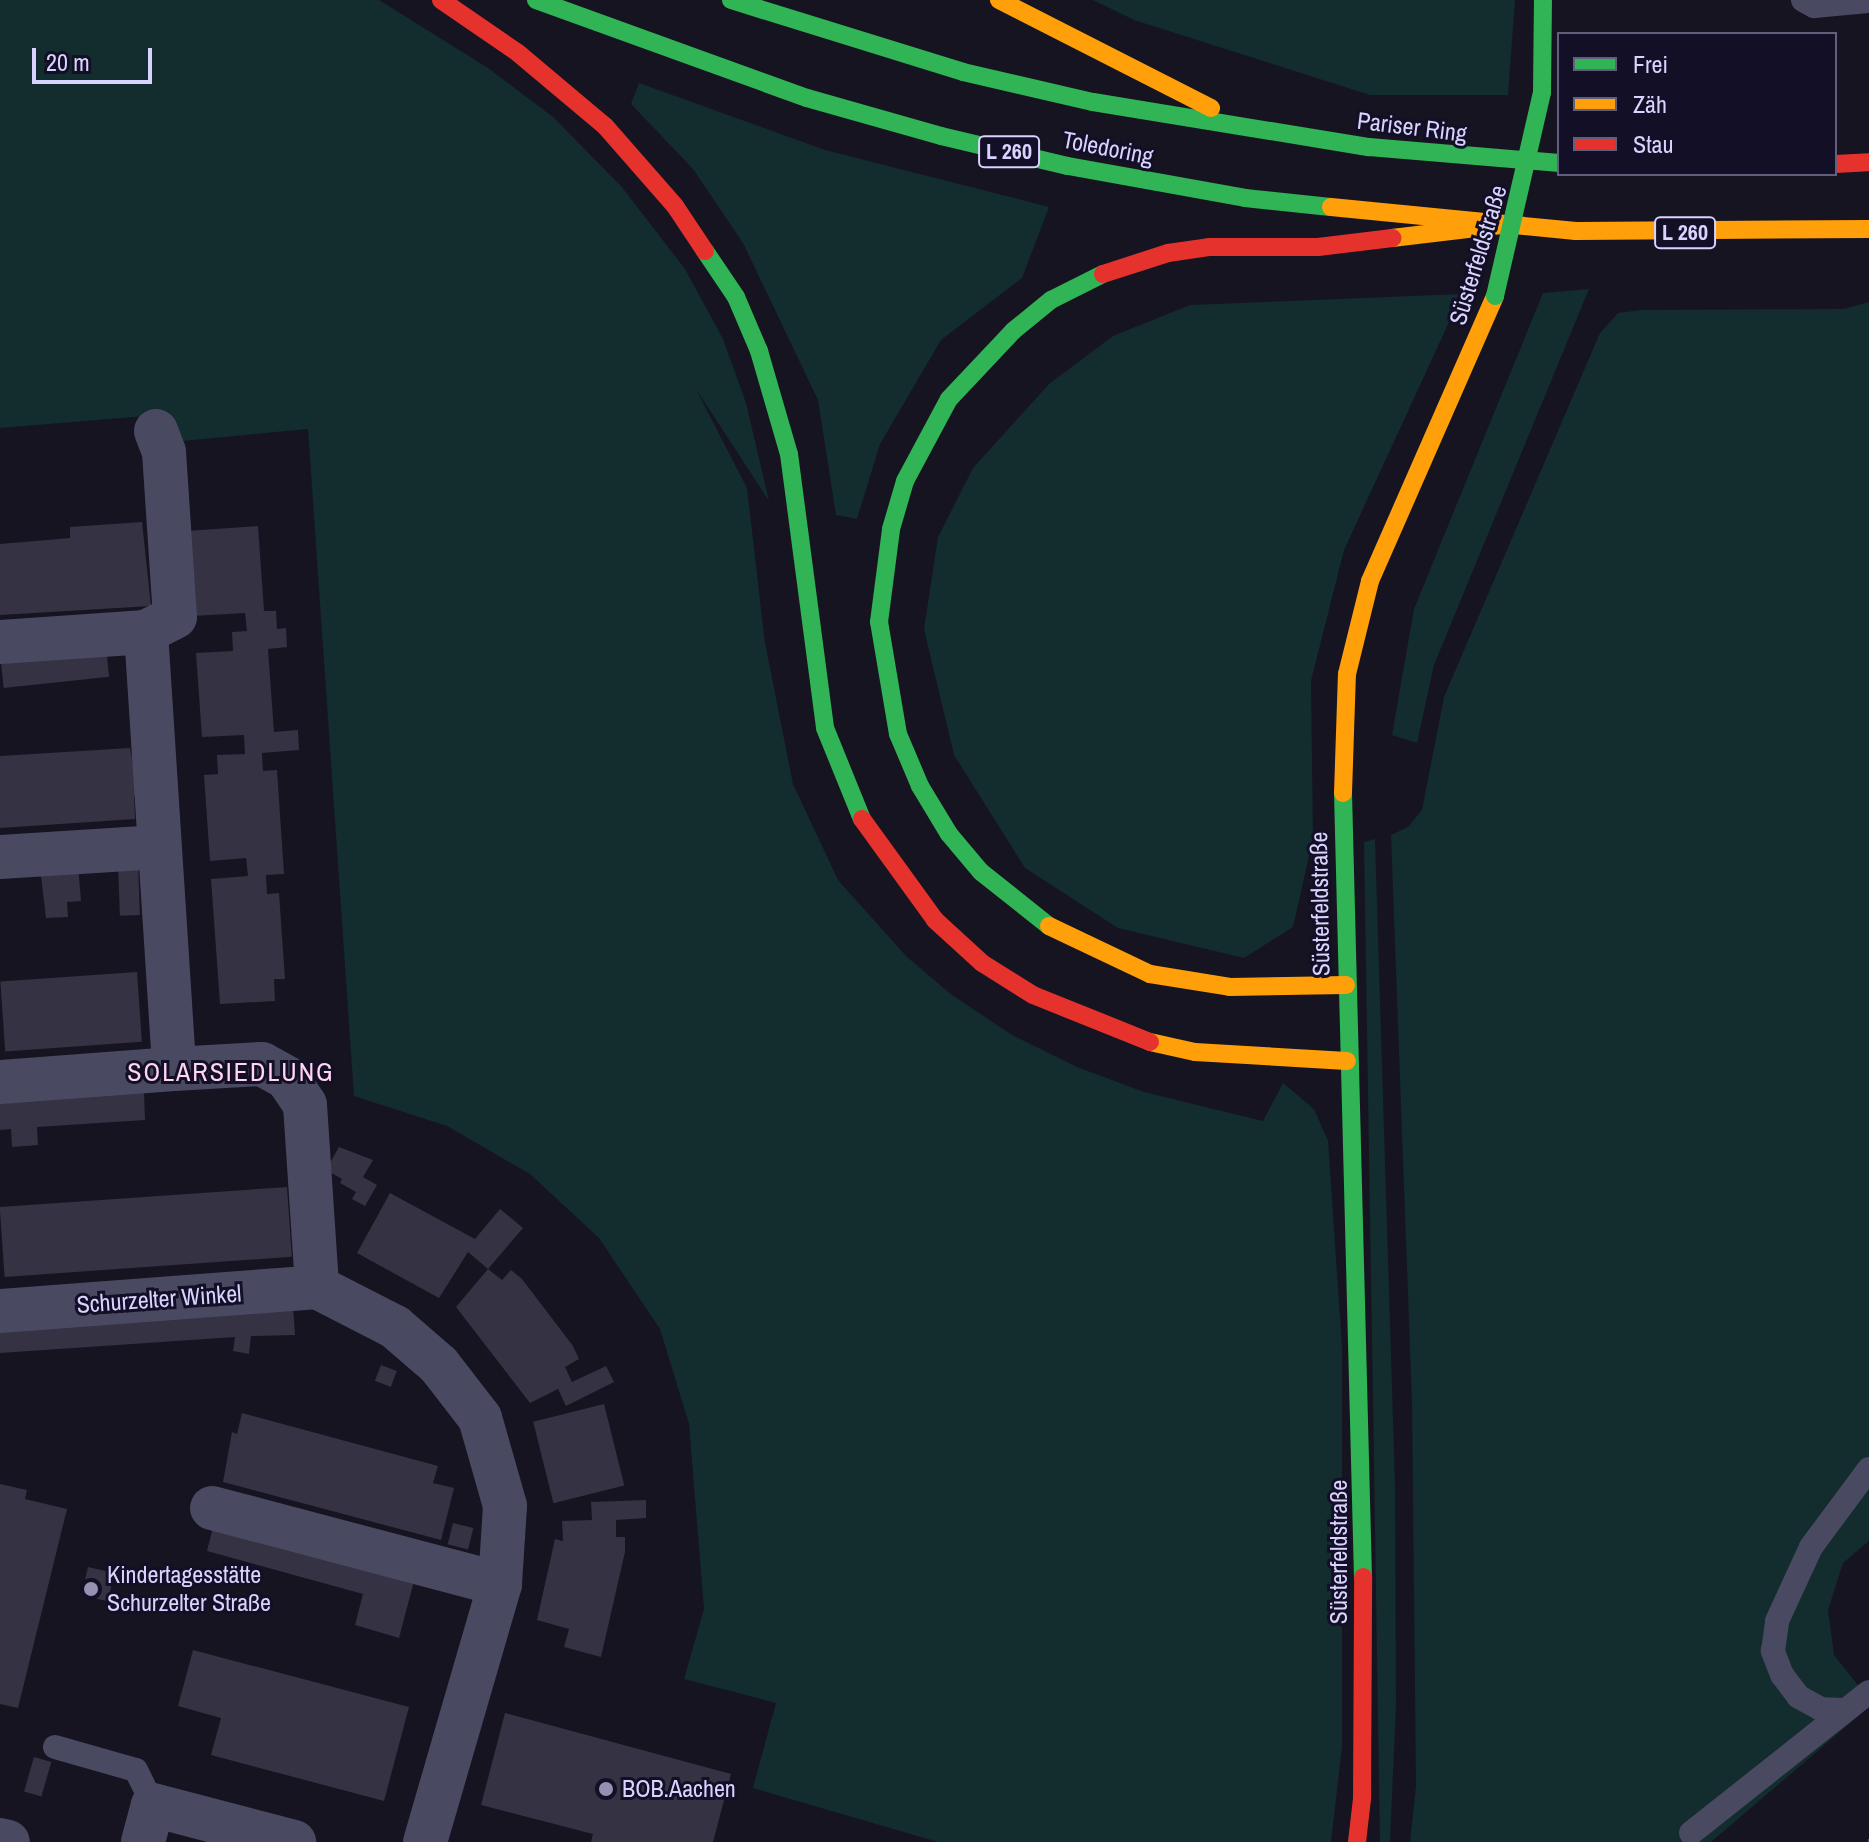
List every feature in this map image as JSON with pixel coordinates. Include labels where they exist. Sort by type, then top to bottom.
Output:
[{"type":"main road","points":[[441,0],[518,53],[605,126],[675,206],[736,297],[759,351],[789,454],[829,740],[867,830],[935,920],[982,963],[1033,995],[1141,1040],[1195,1052],[1347,1061]]},
{"type":"main road","name":"Toledoring","points":[[536,0],[807,98],[1068,166],[1245,198],[1501,225]]},
{"type":"main road","name":"Toledoring","points":[[731,0],[963,72],[1093,102],[1259,131]]},
{"type":"main road","points":[[999,0],[1259,131]]},
{"type":"main road","name":"Süsterfeldstraße","points":[[1357,1842],[1362,1799],[1363,1495],[1347,1061],[1341,733],[1358,621],[1387,535],[1495,296],[1542,92],[1543,0]]},
{"type":"main road","name":"Pariser Ring","points":[[1259,131],[1478,159],[1557,163]]},
{"type":"main road","points":[[1837,164],[1869,162]]},
{"type":"main road","points":[[1346,985],[1230,987],[1150,974],[1061,935],[981,872],[949,834],[898,734],[879,622],[891,529],[905,481],[949,399],[1013,331],[1051,300],[1089,279],[1168,253],[1209,247],[1318,247],[1501,225]]},
{"type":"main road","name":"L 260","points":[[1501,225],[1681,233],[1869,229]]},
{"type":"street","points":[[0,642],[146,632],[175,617],[164,452],[156,431]]},
{"type":"street","points":[[146,632],[174,1069]]},
{"type":"street","points":[[0,857],[159,847]]},
{"type":"street","points":[[0,1082],[262,1064],[287,1078],[305,1105],[317,1287],[395,1327],[439,1365],[480,1418],[505,1506],[500,1584],[425,1842]]},
{"type":"street","name":"Schurzelter Winkel","points":[[0,1311],[317,1287]]},
{"type":"street","points":[[212,1508],[500,1584]]},
{"type":"street","points":[[148,1823],[294,1842]]},
{"type":"street","points":[[0,1840],[8,1842]]},
{"type":"lane","points":[[1803,0],[1814,6],[1869,1]]},
{"type":"lane","points":[[1845,1710],[1821,1709],[1798,1696],[1782,1675],[1773,1651],[1777,1621],[1811,1547],[1869,1469]]},
{"type":"lane","points":[[1691,1833],[1869,1692]]},
{"type":"lane","points":[[55,1747],[136,1770],[148,1823]]},
{"type":"green space","points":[[0,0],[379,0],[488,68],[553,117],[621,186],[685,269],[723,339],[746,403],[769,501],[696,389],[747,488],[765,643],[793,784],[838,880],[907,957],[952,995],[1012,1035],[1077,1067],[1144,1092],[1263,1121],[1283,1083],[1314,1109],[1328,1141],[1342,1346],[1342,1747],[1331,1842],[938,1842],[753,1788],[776,1703],[684,1679],[704,1609],[689,1424],[660,1329],[599,1238],[530,1174],[447,1126],[354,1096],[308,429],[171,442],[170,414],[0,428]]},
{"type":"green space","points":[[1093,0],[1515,0],[1508,95],[1370,95],[1134,20]]},
{"type":"green space","points":[[639,83],[825,150],[1049,207],[1022,278],[941,340],[880,444],[857,519],[836,515],[818,400],[743,243],[693,169],[631,104]]},
{"type":"green space","points":[[1589,289],[1434,665],[1417,743],[1392,735],[1414,609],[1543,293]]},
{"type":"green space","points":[[1462,294],[1344,550],[1311,681],[1313,838],[1293,927],[1244,958],[1118,928],[1025,868],[954,755],[924,629],[938,537],[973,468],[1049,384],[1113,336],[1190,305]]},
{"type":"green space","points":[[1869,302],[1869,1541],[1843,1563],[1828,1610],[1834,1655],[1869,1699],[1869,1707],[1711,1842],[1410,1842],[1416,1786],[1412,1403],[1391,835],[1408,827],[1422,810],[1444,697],[1600,333],[1618,313],[1641,310],[1844,309]]},
{"type":"green space","points":[[1375,839],[1395,1486],[1396,1705],[1390,1842],[1380,1842],[1364,842]]},
{"type":"building","points":[[142,522],[151,606],[0,615],[0,544],[70,538],[70,527]]},
{"type":"building","points":[[258,526],[264,611],[276,611],[277,629],[286,628],[287,647],[268,649],[274,732],[298,730],[299,750],[262,753],[263,771],[277,770],[284,874],[266,875],[267,894],[279,893],[285,979],[274,979],[275,1001],[220,1004],[211,879],[248,876],[246,858],[210,861],[204,775],[218,774],[217,755],[245,754],[244,735],[202,737],[196,653],[233,651],[232,632],[247,631],[245,613],[192,616],[186,531]]},
{"type":"building","points":[[106,647],[109,677],[4,688],[1,658]]},
{"type":"building","points":[[130,748],[139,796],[134,796],[135,819],[0,828],[0,756]]},
{"type":"building","points":[[138,861],[140,915],[120,916],[118,862]]},
{"type":"building","points":[[78,865],[81,901],[67,902],[68,917],[46,918],[40,868]]},
{"type":"building","points":[[137,972],[142,1042],[5,1051],[0,982]]},
{"type":"building","points":[[144,1091],[145,1120],[37,1127],[38,1145],[12,1147],[11,1129],[0,1130],[0,1100]]},
{"type":"building","points":[[339,1147],[373,1160],[363,1177],[377,1185],[365,1206],[352,1199],[356,1192],[340,1183],[342,1179],[326,1170]]},
{"type":"building","points":[[287,1187],[292,1257],[5,1277],[0,1207]]},
{"type":"building","points":[[390,1193],[475,1239],[500,1209],[523,1228],[488,1269],[468,1252],[439,1298],[357,1253]]},
{"type":"building","points":[[488,1269],[502,1280],[511,1270],[522,1279],[573,1346],[579,1359],[565,1367],[572,1382],[606,1366],[614,1382],[566,1406],[558,1389],[530,1403],[456,1307]]},
{"type":"building","points":[[293,1305],[295,1335],[251,1336],[249,1354],[233,1351],[235,1337],[0,1353],[0,1326]]},
{"type":"building","points":[[381,1365],[397,1371],[391,1387],[375,1381]]},
{"type":"building","points":[[604,1404],[624,1486],[553,1503],[533,1422]]},
{"type":"building","points":[[242,1413],[438,1466],[433,1483],[454,1488],[441,1540],[223,1482],[232,1432],[237,1434]]},
{"type":"building","points":[[0,1484],[27,1490],[25,1499],[67,1509],[18,1708],[0,1704]]},
{"type":"building","points":[[646,1500],[646,1518],[616,1520],[616,1537],[625,1537],[625,1552],[601,1657],[564,1647],[569,1629],[537,1620],[555,1539],[563,1541],[562,1521],[592,1520],[591,1502]]},
{"type":"building","points":[[214,1523],[415,1577],[399,1638],[355,1625],[363,1594],[207,1551]]},
{"type":"building","points":[[453,1523],[473,1528],[468,1549],[448,1544]]},
{"type":"building","points":[[88,1567],[114,1573],[108,1601],[81,1595]]},
{"type":"building","points":[[193,1650],[409,1707],[384,1801],[211,1755],[221,1718],[178,1706]]},
{"type":"building","name":"BOB.Aachen","points":[[505,1713],[731,1774],[713,1842],[591,1842],[593,1834],[481,1805]]},
{"type":"building","points":[[34,1757],[51,1762],[41,1797],[24,1792]]},
{"type":"traffic: fast","points":[[536,0],[807,98],[941,136],[1068,166],[1245,198],[1331,207]]},
{"type":"traffic: fast","points":[[731,0],[963,72],[1093,102],[1369,147],[1557,163]]},
{"type":"traffic: fast","points":[[1542,92],[1543,0]]},
{"type":"traffic: fast","points":[[1495,296],[1542,92]]},
{"type":"traffic: fast","points":[[705,251],[736,297],[759,351],[789,454],[825,728],[862,819]]},
{"type":"traffic: fast","points":[[1049,926],[981,872],[949,834],[920,786],[898,734],[879,622],[891,529],[905,481],[949,399],[1013,331],[1051,300],[1103,274]]},
{"type":"traffic: fast","points":[[1343,793],[1363,1577]]},
{"type":"traffic: slow","points":[[999,0],[1211,108]]},
{"type":"traffic: slow","points":[[1331,207],[1576,231],[1869,229]]},
{"type":"traffic: slow","points":[[1392,238],[1501,225]]},
{"type":"traffic: slow","points":[[1343,793],[1347,674],[1370,581],[1495,296]]},
{"type":"traffic: slow","points":[[1049,926],[1150,974],[1230,987],[1346,985]]},
{"type":"traffic: slow","points":[[1150,1042],[1195,1052],[1347,1061]]},
{"type":"traffic: jam","points":[[441,0],[518,53],[605,126],[675,206],[705,251]]},
{"type":"traffic: jam","points":[[1837,164],[1869,162]]},
{"type":"traffic: jam","points":[[1103,274],[1168,253],[1209,247],[1318,247],[1392,238]]},
{"type":"traffic: jam","points":[[862,819],[935,920],[982,963],[1033,995],[1150,1042]]},
{"type":"traffic: jam","points":[[1357,1842],[1362,1799],[1363,1577]]},
{"type":"place","name":"Kindertagesstätte Schurzelter Straße","points":[[91,1589]]},
{"type":"place","name":"BOB.Aachen","points":[[606,1789]]},
{"type":"district","name":"SOLARSIEDLUNG","points":[[231,1072]]}]
